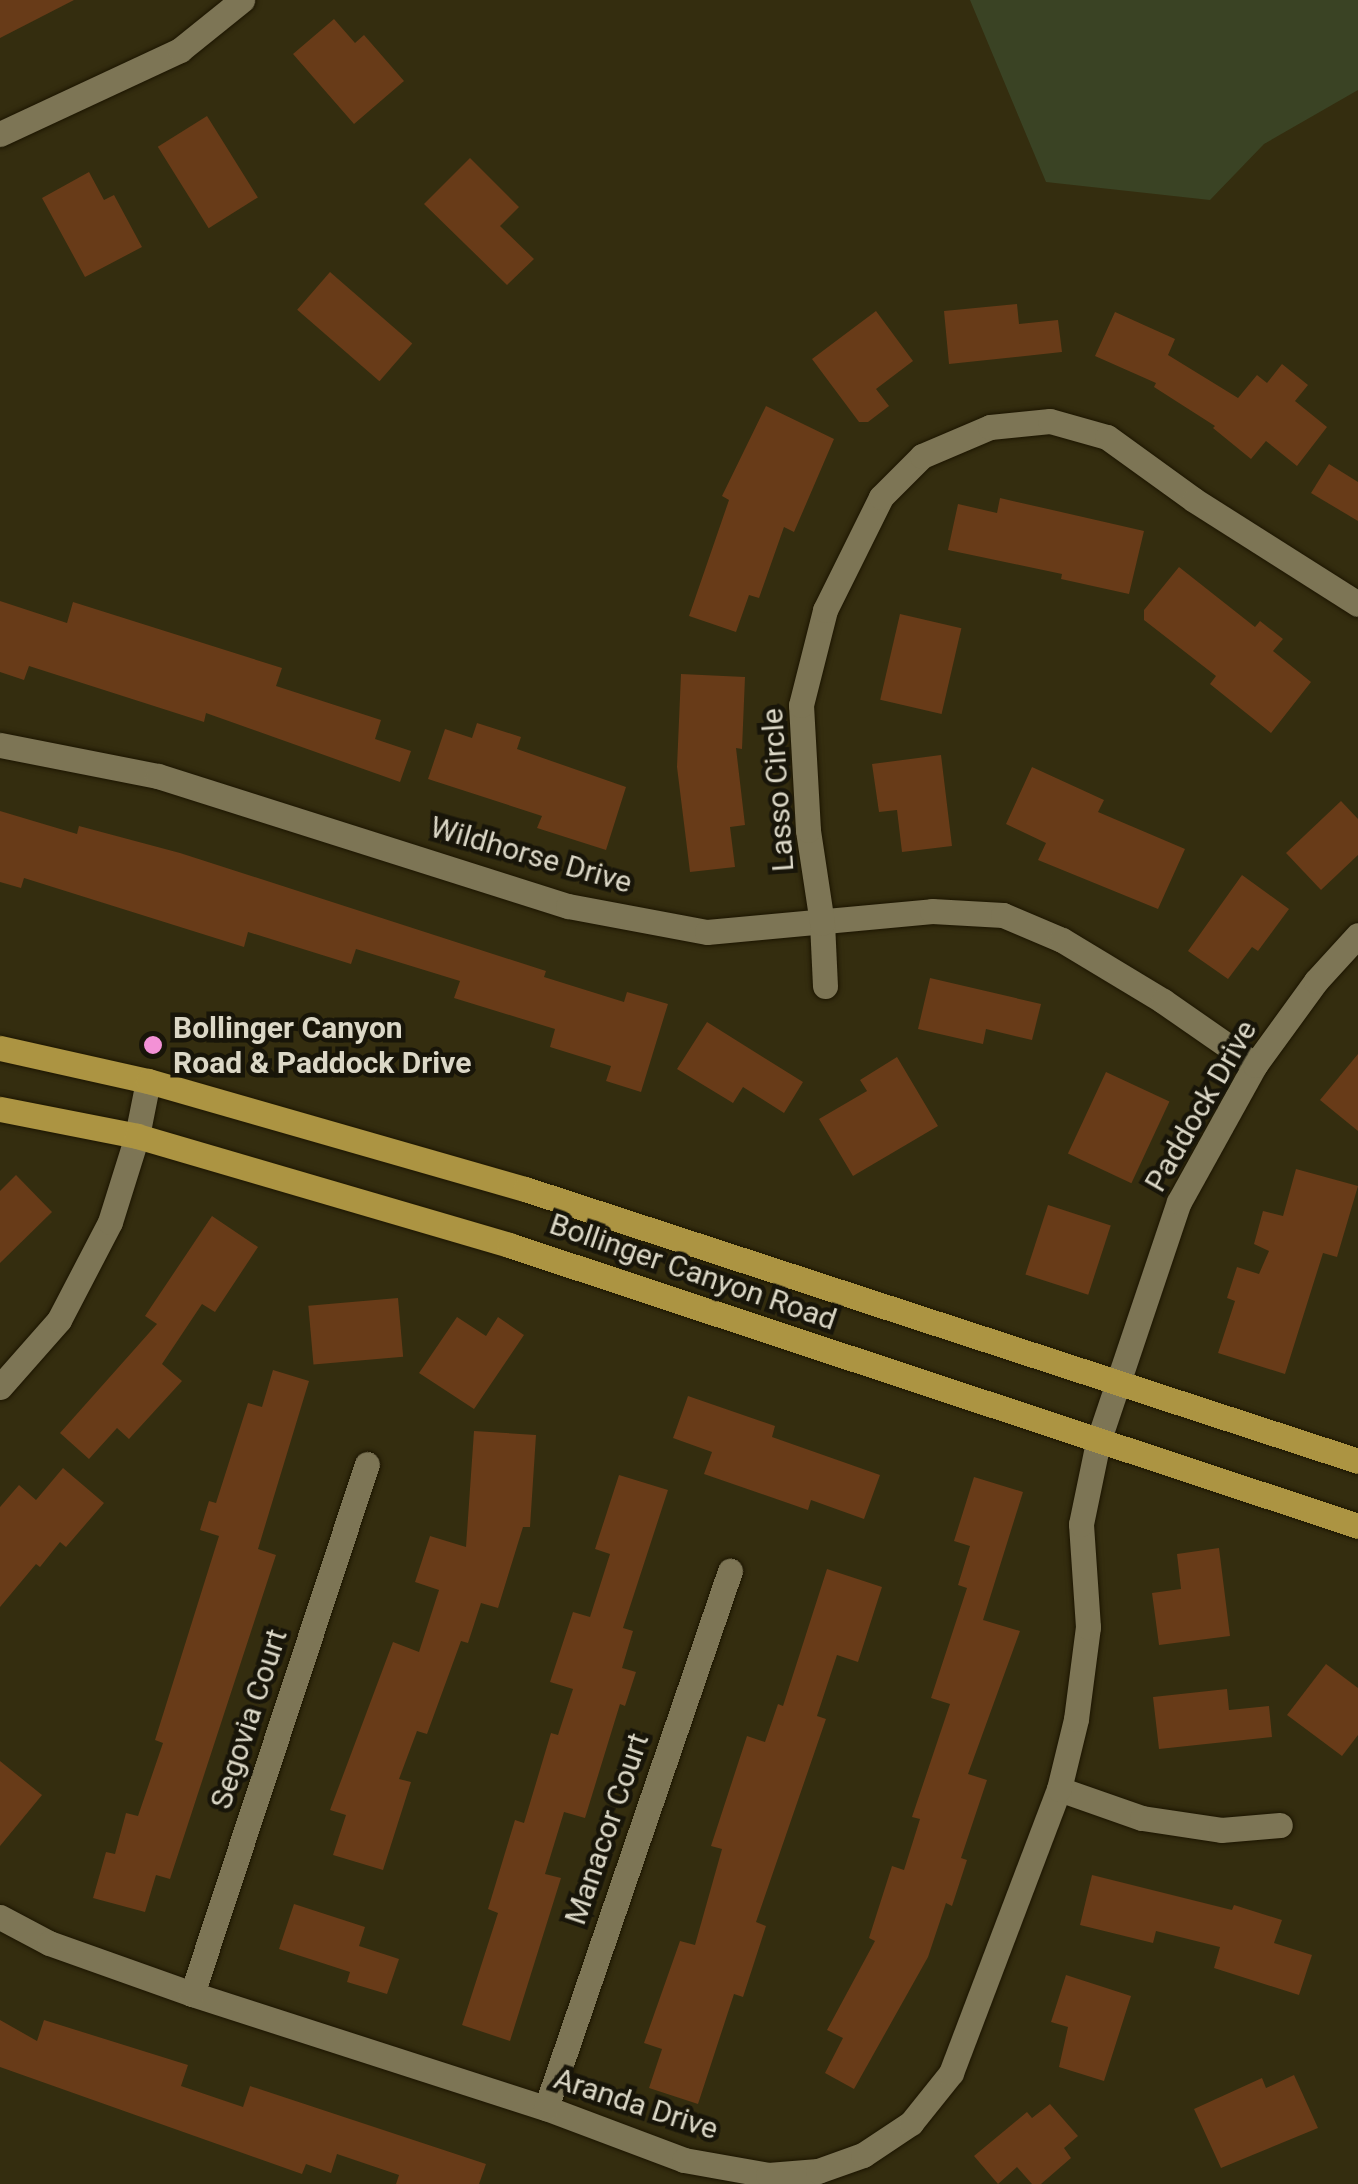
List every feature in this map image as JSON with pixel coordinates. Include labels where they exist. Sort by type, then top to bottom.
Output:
[{"type":"main road","name":"Bollinger Canyon Road","points":[[0,1048],[148,1081],[525,1189],[821,1289],[1119,1380],[1358,1461]]},
{"type":"main road","name":"Bollinger Canyon Road","points":[[0,1109],[137,1136],[509,1245],[1358,1526]]},
{"type":"street","points":[[0,134],[180,50],[242,0]]},
{"type":"street","name":"Lasso Circle","points":[[826,986],[822,924],[808,830],[801,705],[825,610],[881,496],[922,456],[990,427],[1050,420],[1107,437],[1194,500],[1358,604]]},
{"type":"street","name":"Wildhorse Drive","points":[[0,746],[158,776],[568,906],[707,932],[822,924],[932,910],[1003,915],[1062,940],[1163,1001],[1255,1065]]},
{"type":"street","name":"Paddock Drive","points":[[1098,1442],[1179,1202],[1255,1065],[1316,981],[1358,936]]},
{"type":"street","points":[[0,1387],[60,1320],[110,1222],[137,1136],[148,1081]]},
{"type":"street","name":"Aranda Drive","points":[[0,1917],[50,1943],[192,1994],[546,2108],[684,2160],[768,2176],[818,2172],[863,2155],[911,2123],[951,2073],[1059,1790],[1076,1720],[1088,1627],[1081,1524],[1098,1442]]},
{"type":"street","name":"Segovia Court","points":[[192,1994],[367,1464]]},
{"type":"street","name":"Manacor Court","points":[[546,2108],[730,1571]]},
{"type":"street","points":[[1059,1790],[1142,1818],[1222,1830],[1280,1825]]},
{"type":"green space","points":[[970,0],[1358,0],[1358,90],[1264,144],[1210,200],[1046,182]]},
{"type":"building","points":[[0,0],[74,0],[0,38]]},
{"type":"building","points":[[334,19],[355,43],[364,35],[404,81],[354,124],[293,54]]},
{"type":"building","points":[[207,116],[258,197],[209,228],[158,147]]},
{"type":"building","points":[[470,158],[519,207],[500,226],[534,259],[507,285],[424,204]]},
{"type":"building","points":[[89,172],[104,200],[114,195],[142,247],[85,277],[42,198]]},
{"type":"building","points":[[330,272],[412,344],[379,381],[297,310]]},
{"type":"building","points":[[1017,304],[1019,324],[1058,320],[1062,352],[949,364],[944,311]]},
{"type":"building","points":[[876,311],[913,361],[876,389],[889,406],[868,422],[859,422],[812,359]]},
{"type":"building","points":[[1115,312],[1175,339],[1168,355],[1238,398],[1257,375],[1267,383],[1282,364],[1308,385],[1295,401],[1327,427],[1297,466],[1266,441],[1251,459],[1215,426],[1154,387],[1156,383],[1095,356]]},
{"type":"building","points":[[766,406],[834,439],[794,532],[784,527],[759,598],[749,595],[736,632],[689,616],[729,500],[722,496]]},
{"type":"building","points":[[1329,464],[1358,482],[1358,521],[1311,493]]},
{"type":"building","points":[[1000,498],[1144,531],[1129,594],[1061,579],[1062,574],[948,550],[958,504],[997,513]]},
{"type":"building","points":[[1179,567],[1255,627],[1260,621],[1283,639],[1273,651],[1311,682],[1271,733],[1210,684],[1216,676],[1144,620],[1144,610]]},
{"type":"building","points":[[0,601],[67,623],[73,602],[282,668],[276,686],[381,720],[375,739],[411,751],[400,782],[206,713],[204,722],[29,666],[24,680],[0,672]]},
{"type":"building","points":[[900,614],[961,628],[942,714],[880,700]]},
{"type":"building","points":[[681,674],[745,677],[742,749],[736,748],[745,825],[730,827],[735,867],[690,872],[677,767]]},
{"type":"building","points":[[477,723],[521,737],[517,749],[626,787],[606,850],[537,828],[542,816],[428,779],[445,729],[472,738]]},
{"type":"building","points":[[941,755],[952,846],[902,852],[897,810],[879,812],[872,764]]},
{"type":"building","points":[[1032,767],[1104,800],[1098,812],[1185,849],[1158,909],[1038,860],[1046,843],[1006,824]]},
{"type":"building","points":[[1341,801],[1358,819],[1358,855],[1321,890],[1286,853]]},
{"type":"building","points":[[0,811],[77,834],[79,826],[180,853],[546,971],[544,977],[624,1002],[627,992],[668,1004],[641,1092],[606,1081],[611,1066],[550,1047],[555,1029],[454,998],[460,981],[356,949],[351,964],[248,932],[244,947],[24,878],[21,888],[0,882]]},
{"type":"building","points":[[1242,875],[1289,909],[1258,951],[1252,947],[1228,979],[1188,951]]},
{"type":"building","points":[[930,978],[1041,1004],[1032,1040],[986,1029],[983,1044],[918,1029]]},
{"type":"building","points":[[707,1022],[803,1082],[784,1113],[743,1087],[733,1103],[677,1069]]},
{"type":"building","points":[[1358,1054],[1358,1131],[1320,1100]]},
{"type":"building","points":[[897,1057],[938,1126],[853,1176],[819,1119],[867,1091],[860,1080]]},
{"type":"building","points":[[1106,1072],[1169,1102],[1131,1183],[1068,1154]]},
{"type":"building","points":[[1296,1169],[1358,1186],[1337,1257],[1323,1253],[1285,1374],[1218,1353],[1235,1301],[1227,1298],[1237,1267],[1259,1274],[1269,1251],[1254,1244],[1263,1211],[1283,1216]]},
{"type":"building","points":[[16,1175],[52,1212],[0,1263],[0,1191]]},
{"type":"building","points":[[1048,1205],[1111,1225],[1088,1295],[1025,1274]]},
{"type":"building","points":[[212,1216],[258,1247],[215,1312],[202,1304],[162,1364],[182,1381],[129,1439],[117,1428],[89,1459],[60,1433],[157,1324],[145,1316]]},
{"type":"building","points":[[398,1298],[403,1357],[313,1365],[308,1306]]},
{"type":"building","points":[[457,1317],[486,1336],[498,1317],[524,1335],[474,1409],[419,1373]]},
{"type":"building","points":[[273,1370],[309,1381],[258,1549],[276,1555],[170,1879],[156,1875],[145,1912],[93,1898],[106,1852],[115,1854],[126,1813],[138,1816],[163,1743],[155,1740],[219,1536],[200,1530],[209,1501],[216,1503],[248,1403],[262,1407]]},
{"type":"building","points":[[688,1396],[775,1426],[772,1437],[880,1475],[864,1519],[811,1500],[808,1510],[704,1474],[712,1452],[673,1438]]},
{"type":"building","points":[[474,1431],[536,1435],[530,1527],[523,1527],[498,1608],[481,1603],[468,1643],[461,1641],[427,1734],[417,1731],[399,1779],[411,1782],[383,1870],[333,1855],[346,1815],[330,1810],[393,1642],[419,1652],[439,1590],[415,1582],[430,1536],[466,1547]]},
{"type":"building","points":[[63,1468],[104,1503],[66,1547],[60,1542],[40,1567],[36,1564],[0,1607],[0,1507],[19,1485],[36,1500]]},
{"type":"building","points":[[619,1475],[668,1490],[623,1628],[633,1631],[622,1668],[636,1672],[625,1706],[620,1704],[585,1818],[564,1812],[545,1874],[561,1878],[510,2041],[462,2025],[498,1913],[488,1909],[515,1820],[524,1823],[551,1733],[558,1735],[573,1689],[550,1682],[573,1612],[590,1617],[610,1554],[595,1549]]},
{"type":"building","points":[[974,1477],[1023,1492],[983,1620],[1020,1631],[968,1774],[987,1780],[961,1858],[967,1860],[952,1906],[946,1903],[928,1957],[854,2089],[825,2073],[843,2038],[827,2030],[875,1941],[869,1938],[892,1866],[904,1870],[920,1819],[912,1817],[950,1704],[931,1698],[967,1588],[958,1585],[970,1546],[954,1541]]},
{"type":"building","points":[[1219,1548],[1230,1636],[1159,1645],[1152,1593],[1181,1589],[1177,1554]]},
{"type":"building","points":[[827,1569],[882,1587],[858,1662],[837,1655],[817,1716],[826,1719],[756,1922],[766,1926],[743,1997],[734,1994],[698,2104],[649,2088],[662,2049],[644,2043],[680,1941],[695,1945],[722,1849],[711,1846],[747,1736],[765,1742],[778,1704],[783,1706]]},
{"type":"building","points":[[1326,1664],[1358,1688],[1358,1735],[1342,1756],[1287,1715]]},
{"type":"building","points":[[1227,1689],[1229,1710],[1269,1706],[1272,1737],[1159,1749],[1153,1697]]},
{"type":"building","points":[[0,1761],[42,1795],[0,1846]]},
{"type":"building","points":[[1092,1875],[1232,1910],[1234,1905],[1282,1920],[1274,1943],[1312,1955],[1299,1995],[1214,1968],[1220,1947],[1156,1931],[1153,1943],[1080,1925]]},
{"type":"building","points":[[294,1904],[365,1927],[359,1946],[399,1959],[387,1994],[347,1982],[350,1972],[279,1949]]},
{"type":"building","points":[[1066,1975],[1131,1996],[1104,2081],[1059,2067],[1068,2027],[1051,2022]]},
{"type":"building","points":[[0,2020],[37,2041],[44,2020],[188,2065],[181,2086],[243,2107],[250,2086],[486,2164],[479,2184],[396,2184],[399,2175],[337,2154],[331,2173],[306,2164],[302,2174],[0,2067]]},
{"type":"building","points":[[1294,2075],[1318,2128],[1221,2168],[1194,2109],[1262,2078],[1266,2088]]},
{"type":"building","points":[[1050,2104],[1078,2136],[1064,2148],[1071,2158],[1041,2184],[1032,2184],[1017,2167],[998,2184],[974,2156],[1027,2112],[1032,2118]]},
{"type":"place","name":"Bollinger Canyon Road & Paddock Drive","points":[[153,1045]]}]
